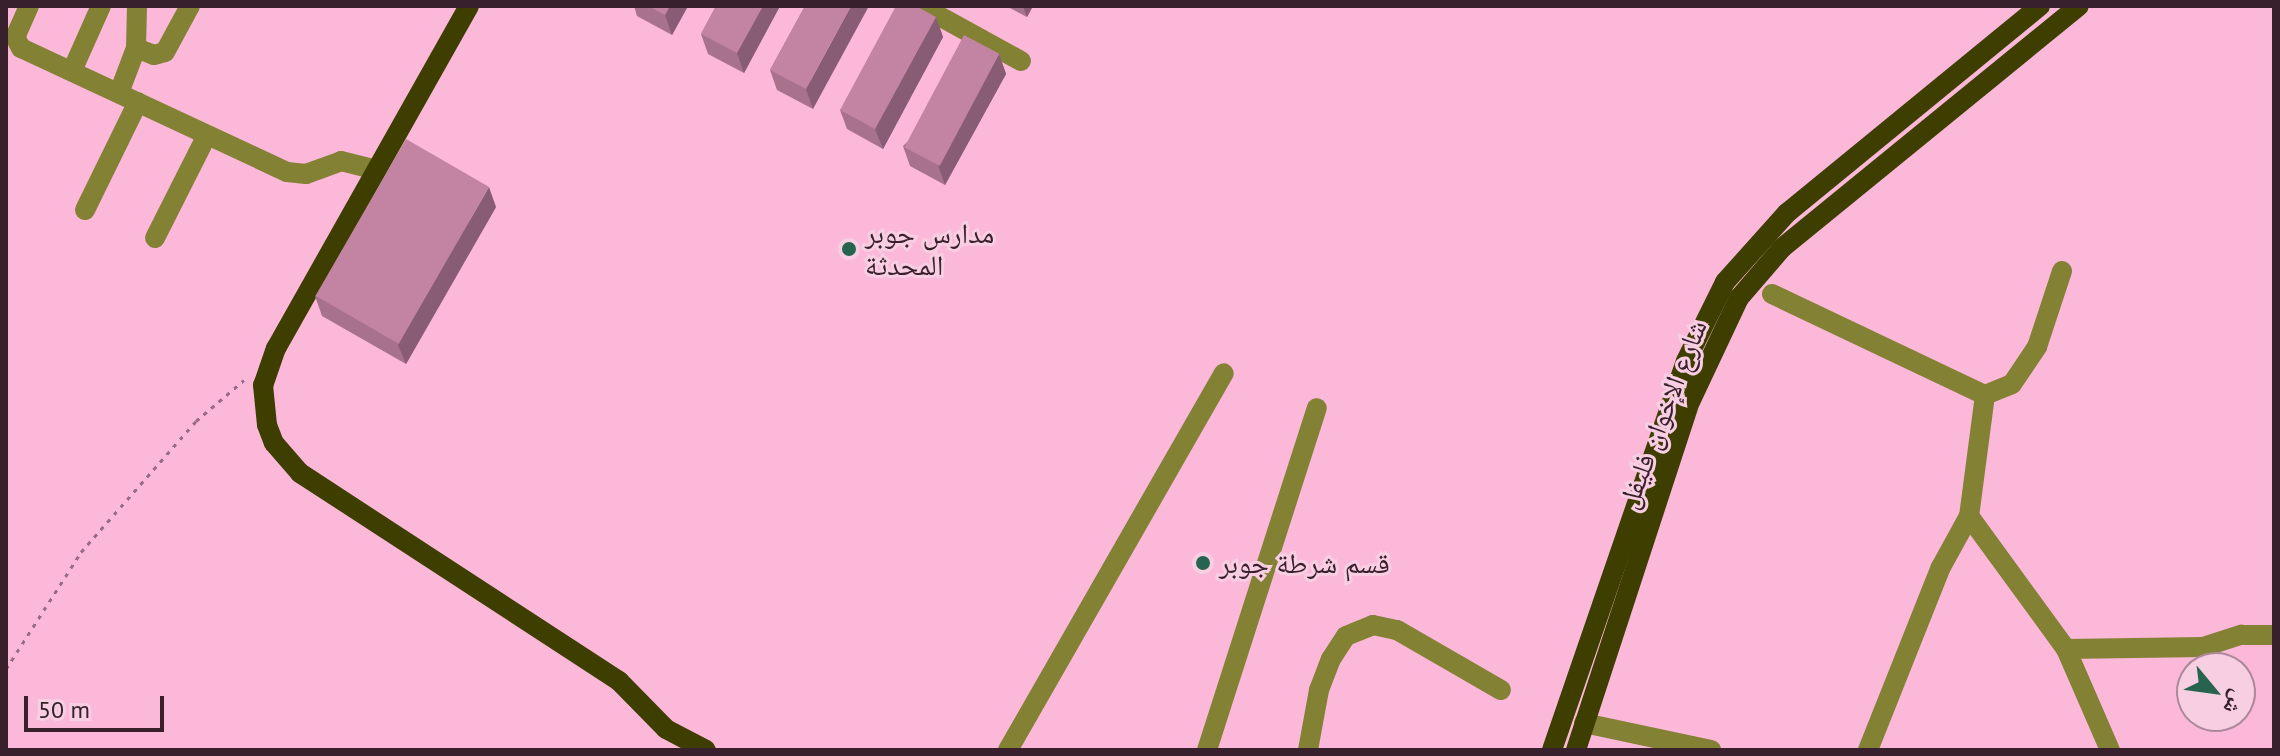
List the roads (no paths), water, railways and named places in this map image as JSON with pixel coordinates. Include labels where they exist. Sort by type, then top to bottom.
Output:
[{"type":"main road","points":[[469,6],[268,366],[263,385],[267,425],[274,443],[300,473],[619,681],[666,729],[706,750]]},
{"type":"main road","name":"شارع الإخوان فليفل","points":[[1576,750],[1617,592],[1697,332],[1725,282],[2040,6]]},
{"type":"main road","name":"شارع الإخوان فليفل","points":[[1775,240],[2079,6]]},
{"type":"main road","name":"شارع الإخوان فليفل","points":[[1552,750],[1617,592]]},
{"type":"street","points":[[29,6],[15,37],[17,45],[207,135],[297,174],[341,161],[376,170]]},
{"type":"street","points":[[72,71],[101,6]]},
{"type":"street","points":[[119,93],[136,48],[137,6]]},
{"type":"street","points":[[136,48],[154,55],[165,52],[190,6]]},
{"type":"street","points":[[921,6],[1021,61]]},
{"type":"street","points":[[85,210],[138,102]]},
{"type":"street","points":[[155,238],[207,135]]},
{"type":"street","points":[[1772,294],[1985,395],[2012,384],[2037,347],[2062,271]]},
{"type":"street","points":[[1008,750],[1224,373]]},
{"type":"street","points":[[1868,750],[1941,567],[1969,516],[1985,395]]},
{"type":"street","points":[[1207,750],[1317,408]]},
{"type":"street","points":[[1969,516],[2066,649],[2110,750]]},
{"type":"street","points":[[1308,750],[1331,659],[1346,636],[1373,625],[1397,630],[1501,690]]},
{"type":"street","points":[[2066,649],[2203,647],[2241,635],[2274,635]]},
{"type":"street","points":[[1584,723],[1711,750]]},
{"type":"place","name":"مدارس جوبر المحدثة","points":[[849,249]]},
{"type":"place","name":"قسم شرطة جوبر","points":[[1203,563]]}]
